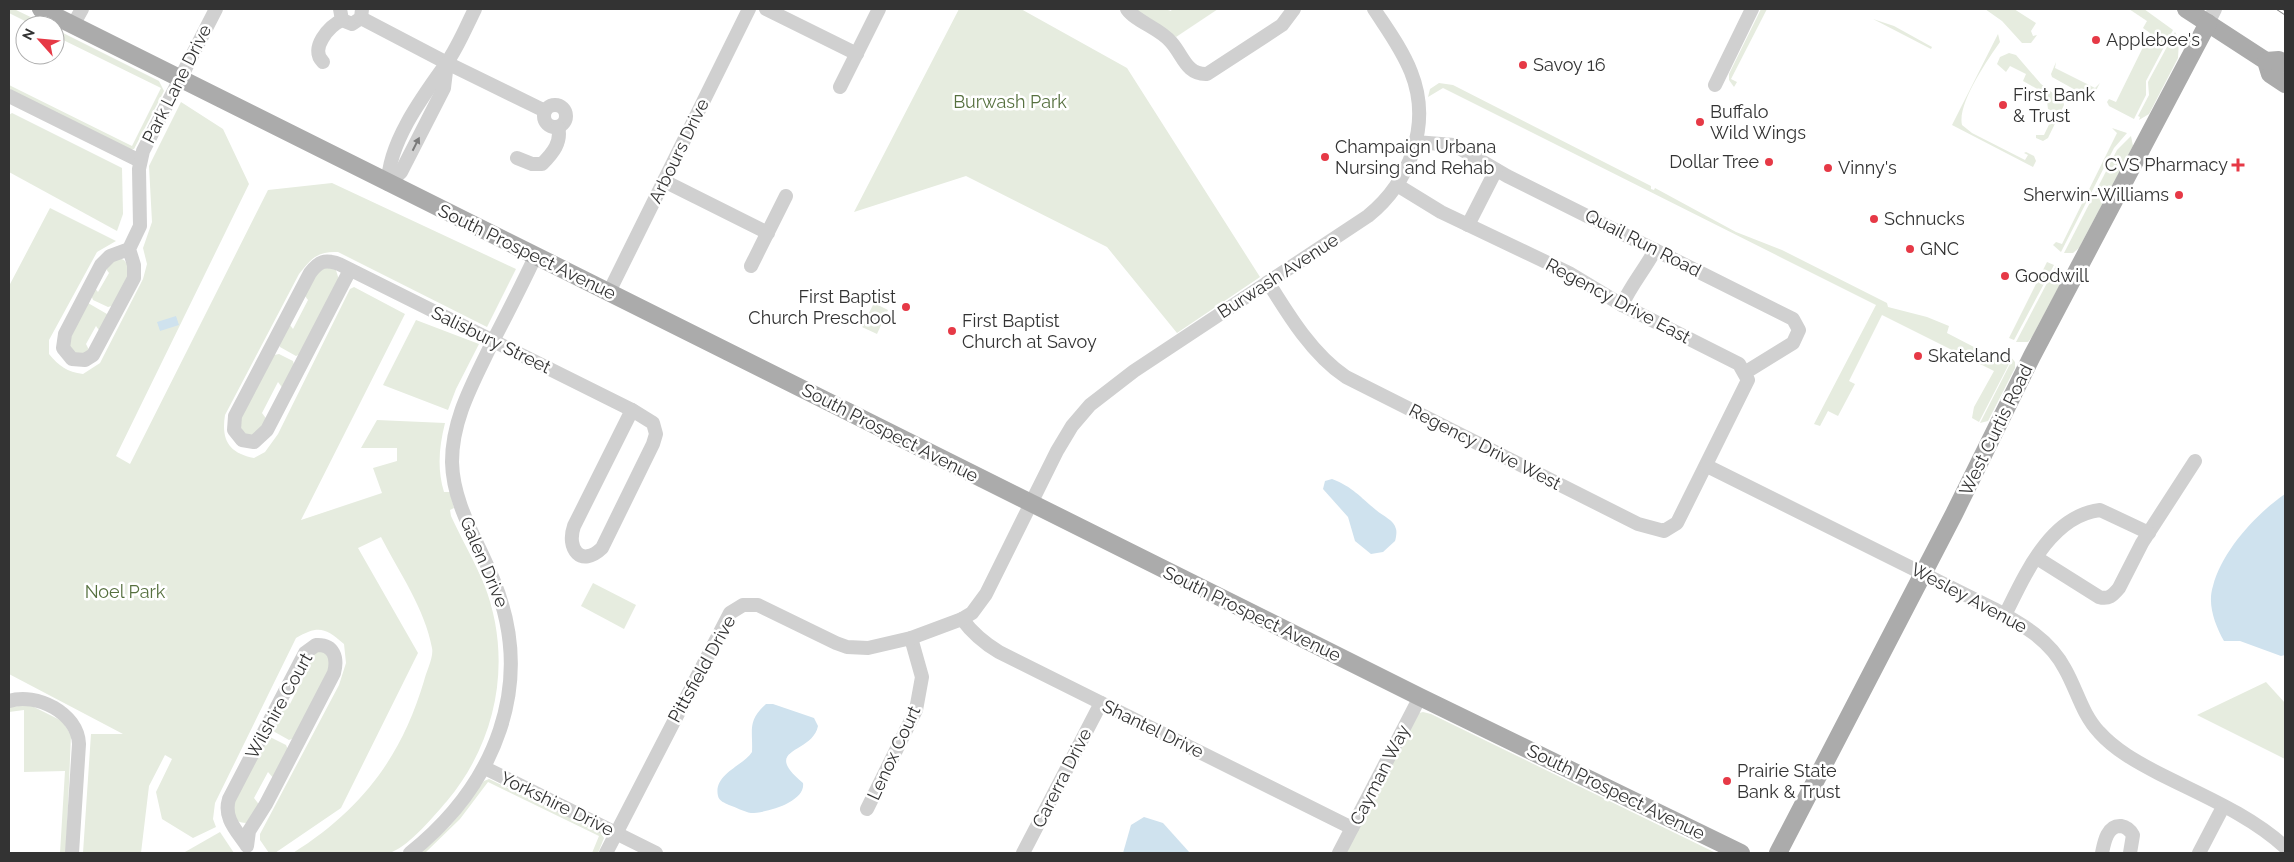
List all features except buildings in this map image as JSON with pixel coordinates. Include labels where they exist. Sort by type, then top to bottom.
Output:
[{"type":"main road","name":"South Prospect Avenue","points":[[41,9],[179,80],[609,292],[1031,504],[1420,697],[1741,853]]},
{"type":"main road","points":[[2186,9],[2212,16],[2266,61],[2270,74],[2285,84]]},
{"type":"main road","name":"West Curtis Road","points":[[1778,853],[1923,573],[2032,356],[2212,16]]},
{"type":"main road","points":[[2266,61],[2279,60],[2285,64]]},
{"type":"street","points":[[73,25],[82,9]]},
{"type":"street","name":"Park Lane Drive","points":[[140,161],[144,148],[216,9]]},
{"type":"street","points":[[388,184],[388,166],[410,120],[433,79],[447,63],[475,9]]},
{"type":"street","name":"Arbours Drive","points":[[609,292],[749,9]]},
{"type":"street","points":[[766,9],[857,54]]},
{"type":"street","points":[[840,87],[879,9]]},
{"type":"street","points":[[1128,9],[1170,40],[1189,68],[1200,74],[1207,74],[1282,24],[1294,9]]},
{"type":"street","name":"Burwash Avenue","points":[[1031,504],[1064,439],[1090,405],[1134,371],[1368,216],[1389,196],[1397,185],[1404,174],[1416,142],[1419,113],[1414,80],[1403,55],[1374,9]]},
{"type":"street","points":[[1715,85],[1752,9]]},
{"type":"street","points":[[323,62],[319,58],[317,50],[333,24],[341,14],[352,24],[361,13],[447,63],[545,111],[550,106],[556,104],[565,109],[566,120],[558,127],[560,136],[553,153],[542,164],[532,164],[517,158]]},
{"type":"street","points":[[388,184],[401,172],[444,88],[447,63]]},
{"type":"street","points":[[9,96],[140,161],[140,226],[129,249],[134,265],[134,278],[93,355],[85,360],[72,359],[63,348],[65,334],[101,265],[110,256],[129,249]]},
{"type":"street","points":[[410,120],[425,126]]},
{"type":"street","name":"Quail Run Road","points":[[1416,142],[1454,145],[1496,170],[1793,319],[1797,323],[1799,334],[1793,343],[1746,372]]},
{"type":"street","points":[[1468,225],[1496,170]]},
{"type":"street","points":[[664,181],[768,233]]},
{"type":"street","name":"Regency Drive East","points":[[1397,185],[1468,225],[1569,273],[1622,306],[1739,364],[1746,372]]},
{"type":"street","points":[[751,266],[786,196]]},
{"type":"street","points":[[1622,306],[1629,291],[1645,269],[1655,250]]},
{"type":"street","name":"Galen Drive","points":[[410,853],[456,808],[485,768],[505,713],[511,671],[510,636],[502,600],[460,506],[452,462],[456,428],[461,410],[535,257]]},
{"type":"street","name":"Salisbury Street","points":[[350,270],[268,430],[254,442],[242,440],[234,430],[235,416],[310,273],[322,261],[330,260],[632,410],[653,423],[656,434],[654,444],[602,548],[590,556],[580,555],[573,549],[570,542],[572,530],[632,410]]},
{"type":"street","name":"Regency Drive West","points":[[1268,282],[1313,348],[1332,368],[1346,377],[1638,524],[1664,531],[1677,524],[1707,466]]},
{"type":"street","points":[[1707,466],[1748,380],[1746,372]]},
{"type":"street","points":[[2037,558],[2099,597],[2105,599],[2112,596],[2119,588],[2149,533],[2195,461]]},
{"type":"street","name":"Wesley Avenue","points":[[1707,466],[1923,573],[2005,615],[2033,632],[2053,650],[2065,668],[2090,721],[2109,742],[2145,766],[2266,830],[2285,847]]},
{"type":"street","name":"Pittsfield Drive","points":[[606,853],[727,616],[736,608],[758,604],[836,642],[858,648],[883,646],[911,638],[962,619],[972,613],[986,594],[1031,504]]},
{"type":"street","points":[[2005,615],[2037,558],[2062,525],[2092,511],[2100,510],[2149,533]]},
{"type":"street","name":"Shantel Drive","points":[[962,619],[984,644],[1352,828]]},
{"type":"street","name":"Lenox Court","points":[[867,809],[916,710],[922,677],[911,638]]},
{"type":"street","name":"Wilshire Court","points":[[316,645],[328,646],[335,656],[334,673],[266,804],[249,831],[249,850],[228,817],[226,810],[229,798],[305,653],[316,645]]},
{"type":"street","name":"Cayman Way","points":[[1339,853],[1420,697]]},
{"type":"street","points":[[9,700],[17,698],[35,700],[67,717],[76,728],[79,744],[72,853]]},
{"type":"street","name":"Carerra Drive","points":[[1023,853],[1101,703]]},
{"type":"street","name":"Yorkshire Drive","points":[[485,768],[656,853]]},
{"type":"street","points":[[2199,853],[2223,807]]},
{"type":"street","points":[[2102,853],[2110,830],[2117,826],[2123,826],[2131,832],[2133,838],[2130,853]]},
{"type":"green space","points":[[9,9],[14,9],[26,15],[15,16],[9,13]]},
{"type":"green space","name":"Burwash Park","points":[[959,9],[1021,9],[1127,68],[1260,277],[1177,333],[1107,247],[966,176],[854,212]]},
{"type":"green space","points":[[1131,9],[1165,9],[1171,11],[1172,9],[1218,9],[1176,37]]},
{"type":"green space","points":[[1761,9],[1767,9],[1731,79],[1737,82],[1734,87],[1729,80],[1729,74]]},
{"type":"green space","points":[[1985,9],[2014,9],[2036,23],[2031,31],[2033,36],[2037,35],[2031,43],[2022,43],[2002,21]]},
{"type":"green space","points":[[2129,9],[2144,9],[2173,30],[2146,81],[2146,95],[2134,119],[2109,106],[2107,102],[2109,99],[2116,102],[2150,33],[2143,28],[2147,21]]},
{"type":"green space","points":[[1873,19],[1894,26],[1932,47],[1931,49]]},
{"type":"green space","points":[[2175,32],[2179,40],[2178,58],[2149,114],[2139,120],[2140,117],[2138,116],[2149,95],[2148,82]]},
{"type":"green space","points":[[65,34],[159,81],[164,91],[134,149],[127,151],[9,89],[9,85],[132,146],[161,88],[65,41]]},
{"type":"green space","points":[[1998,34],[2000,42],[1981,70],[1964,106],[1962,125],[1972,133],[2025,160],[2028,155],[2024,153],[2026,152],[2034,156],[2036,161],[2033,167],[1952,125]]},
{"type":"green space","points":[[2009,53],[2016,55],[2041,84],[2063,101],[2064,105],[2048,138],[2043,141],[2036,138],[2036,135],[2044,135],[2055,112],[2048,109],[2046,94],[2023,81],[2026,74],[2010,66],[2006,72],[1997,64],[2000,57]]},
{"type":"green space","points":[[2056,62],[2055,68],[2095,88],[2100,83],[2093,96],[2088,97],[2052,77],[2051,74]]},
{"type":"green space","points":[[1439,83],[1453,85],[1651,186],[1651,189],[1654,190],[1655,188],[1736,232],[1782,250],[1887,303],[1888,307],[1927,317],[1949,326],[1947,333],[1997,359],[2002,351],[2006,353],[2005,357],[2010,362],[1979,422],[1972,418],[1974,407],[1994,371],[1882,315],[1849,381],[1855,384],[1838,416],[1828,411],[1820,426],[1814,424],[1876,305],[1443,88],[1428,97],[1430,89]]},
{"type":"green space","name":"Noel Park","points":[[181,102],[223,129],[249,184],[116,456],[130,464],[268,190],[332,183],[516,269],[487,327],[338,252],[325,253],[315,257],[299,274],[225,415],[224,432],[233,449],[245,456],[254,458],[265,452],[278,434],[350,289],[354,287],[405,314],[301,520],[382,493],[373,468],[397,461],[397,448],[361,448],[377,420],[445,423],[441,441],[440,475],[444,492],[450,492],[454,508],[450,510],[451,516],[484,584],[493,612],[498,641],[498,669],[489,725],[478,752],[464,777],[447,801],[421,830],[407,843],[392,852],[361,855],[293,853],[339,819],[375,780],[390,758],[415,709],[431,660],[432,648],[424,619],[381,537],[358,548],[418,653],[341,808],[275,853],[269,853],[260,840],[260,834],[339,685],[346,663],[344,644],[332,634],[316,630],[296,638],[215,803],[213,819],[216,827],[193,838],[162,819],[156,792],[172,759],[165,755],[149,786],[141,853],[83,853],[91,734],[123,734],[9,674],[9,286],[50,208],[116,241],[97,252],[49,340],[49,354],[68,370],[83,374],[100,363],[143,279],[147,264],[143,248],[152,222],[149,166]]},
{"type":"green space","points":[[12,113],[122,168],[123,214],[117,231],[9,172],[9,115]]},
{"type":"green space","points":[[2112,128],[2127,133],[2114,148],[2061,252],[2053,245],[2056,242],[2062,244],[2117,133]]},
{"type":"green space","points":[[2131,136],[2133,146],[2079,248],[2073,253],[2064,253],[2117,150]]},
{"type":"green space","points":[[117,257],[124,260],[131,270],[115,305],[108,307],[93,300],[90,292],[93,286],[98,292],[109,273],[104,266]]},
{"type":"green space","points":[[2047,262],[2054,265],[2014,340],[2009,338]]},
{"type":"green space","points":[[320,266],[336,270],[339,280],[303,353],[296,356],[280,347],[277,340],[287,321],[293,329],[308,300],[302,292]]},
{"type":"green space","points":[[2056,266],[2062,275],[2062,281],[2032,337],[2028,342],[2016,342]]},
{"type":"green space","points":[[88,303],[107,314],[108,320],[101,333],[96,326],[86,344],[90,352],[75,357],[65,340]]},
{"type":"green space","points":[[874,303],[888,310],[877,334],[862,327]]},
{"type":"green space","points":[[416,320],[479,344],[456,389],[448,410],[383,385]]},
{"type":"green space","points":[[279,354],[293,361],[295,368],[284,390],[278,382],[262,413],[268,421],[259,434],[243,436],[238,414],[269,356]]},
{"type":"green space","points":[[2009,355],[2015,362],[2015,368],[1988,421],[1980,423],[2011,362]]},
{"type":"green space","points":[[593,583],[636,605],[624,629],[581,606]]},
{"type":"green space","points":[[314,650],[326,651],[332,666],[297,737],[289,740],[273,731],[270,723],[284,696],[290,704],[305,674],[300,666]]},
{"type":"green space","points":[[2266,682],[2285,703],[2285,759],[2197,715]]},
{"type":"green space","points":[[30,705],[62,721],[71,735],[66,853],[60,853],[65,771],[24,772],[24,710],[9,712],[9,707]]},
{"type":"green space","points":[[1419,713],[1431,714],[1716,853],[1345,853]]},
{"type":"green space","points":[[270,737],[286,745],[289,752],[275,780],[268,772],[254,798],[261,807],[247,823],[238,821],[229,811],[261,740]]},
{"type":"green space","points":[[489,779],[600,832],[604,838],[598,853],[592,853],[599,836],[488,782],[460,819],[425,853],[419,853],[450,826],[484,781]]},
{"type":"green space","points":[[220,832],[234,853],[185,853],[185,852]]},
{"type":"water","points":[[176,316],[179,325],[160,331],[157,322]]},
{"type":"water","points":[[1332,479],[1351,489],[1393,523],[1396,530],[1395,541],[1383,552],[1371,554],[1355,541],[1348,517],[1323,489],[1325,481]]},
{"type":"water","points":[[2285,494],[2285,655],[2281,656],[2240,641],[2224,641],[2211,607],[2211,593],[2217,573],[2232,547],[2263,512]]},
{"type":"water","points":[[766,704],[773,704],[814,718],[818,726],[814,735],[807,742],[787,757],[786,763],[803,783],[802,790],[798,796],[775,809],[751,813],[721,801],[718,796],[718,788],[724,776],[752,752],[753,721]]},
{"type":"water","points":[[1144,817],[1163,823],[1190,853],[1123,853],[1131,825]]},
{"type":"railway","points":[[2279,9],[2285,13]]},
{"type":"place","name":"Applebee's","points":[[2096,40]]},
{"type":"place","name":"Savoy 16","points":[[1523,65]]},
{"type":"place","name":"First Bank & Trust","points":[[2003,105]]},
{"type":"place","name":"Buffalo Wild Wings","points":[[1700,122]]},
{"type":"place","name":"Champaign Urbana Nursing and Rehab","points":[[1325,157]]},
{"type":"place","name":"Dollar Tree","points":[[1769,162]]},
{"type":"place","name":"CVS Pharmacy","points":[[2238,165]]},
{"type":"place","name":"Vinny's","points":[[1828,168]]},
{"type":"place","name":"Sherwin-Williams","points":[[2179,195]]},
{"type":"place","name":"Schnucks","points":[[1874,219]]},
{"type":"place","name":"GNC","points":[[1910,249]]},
{"type":"place","name":"Goodwill","points":[[2005,276]]},
{"type":"place","name":"First Baptist Church Preschool","points":[[906,307]]},
{"type":"place","name":"First Baptist Church at Savoy","points":[[952,331]]},
{"type":"place","name":"Skateland","points":[[1918,356]]},
{"type":"place","name":"Prairie State Bank & Trust","points":[[1727,781]]}]
